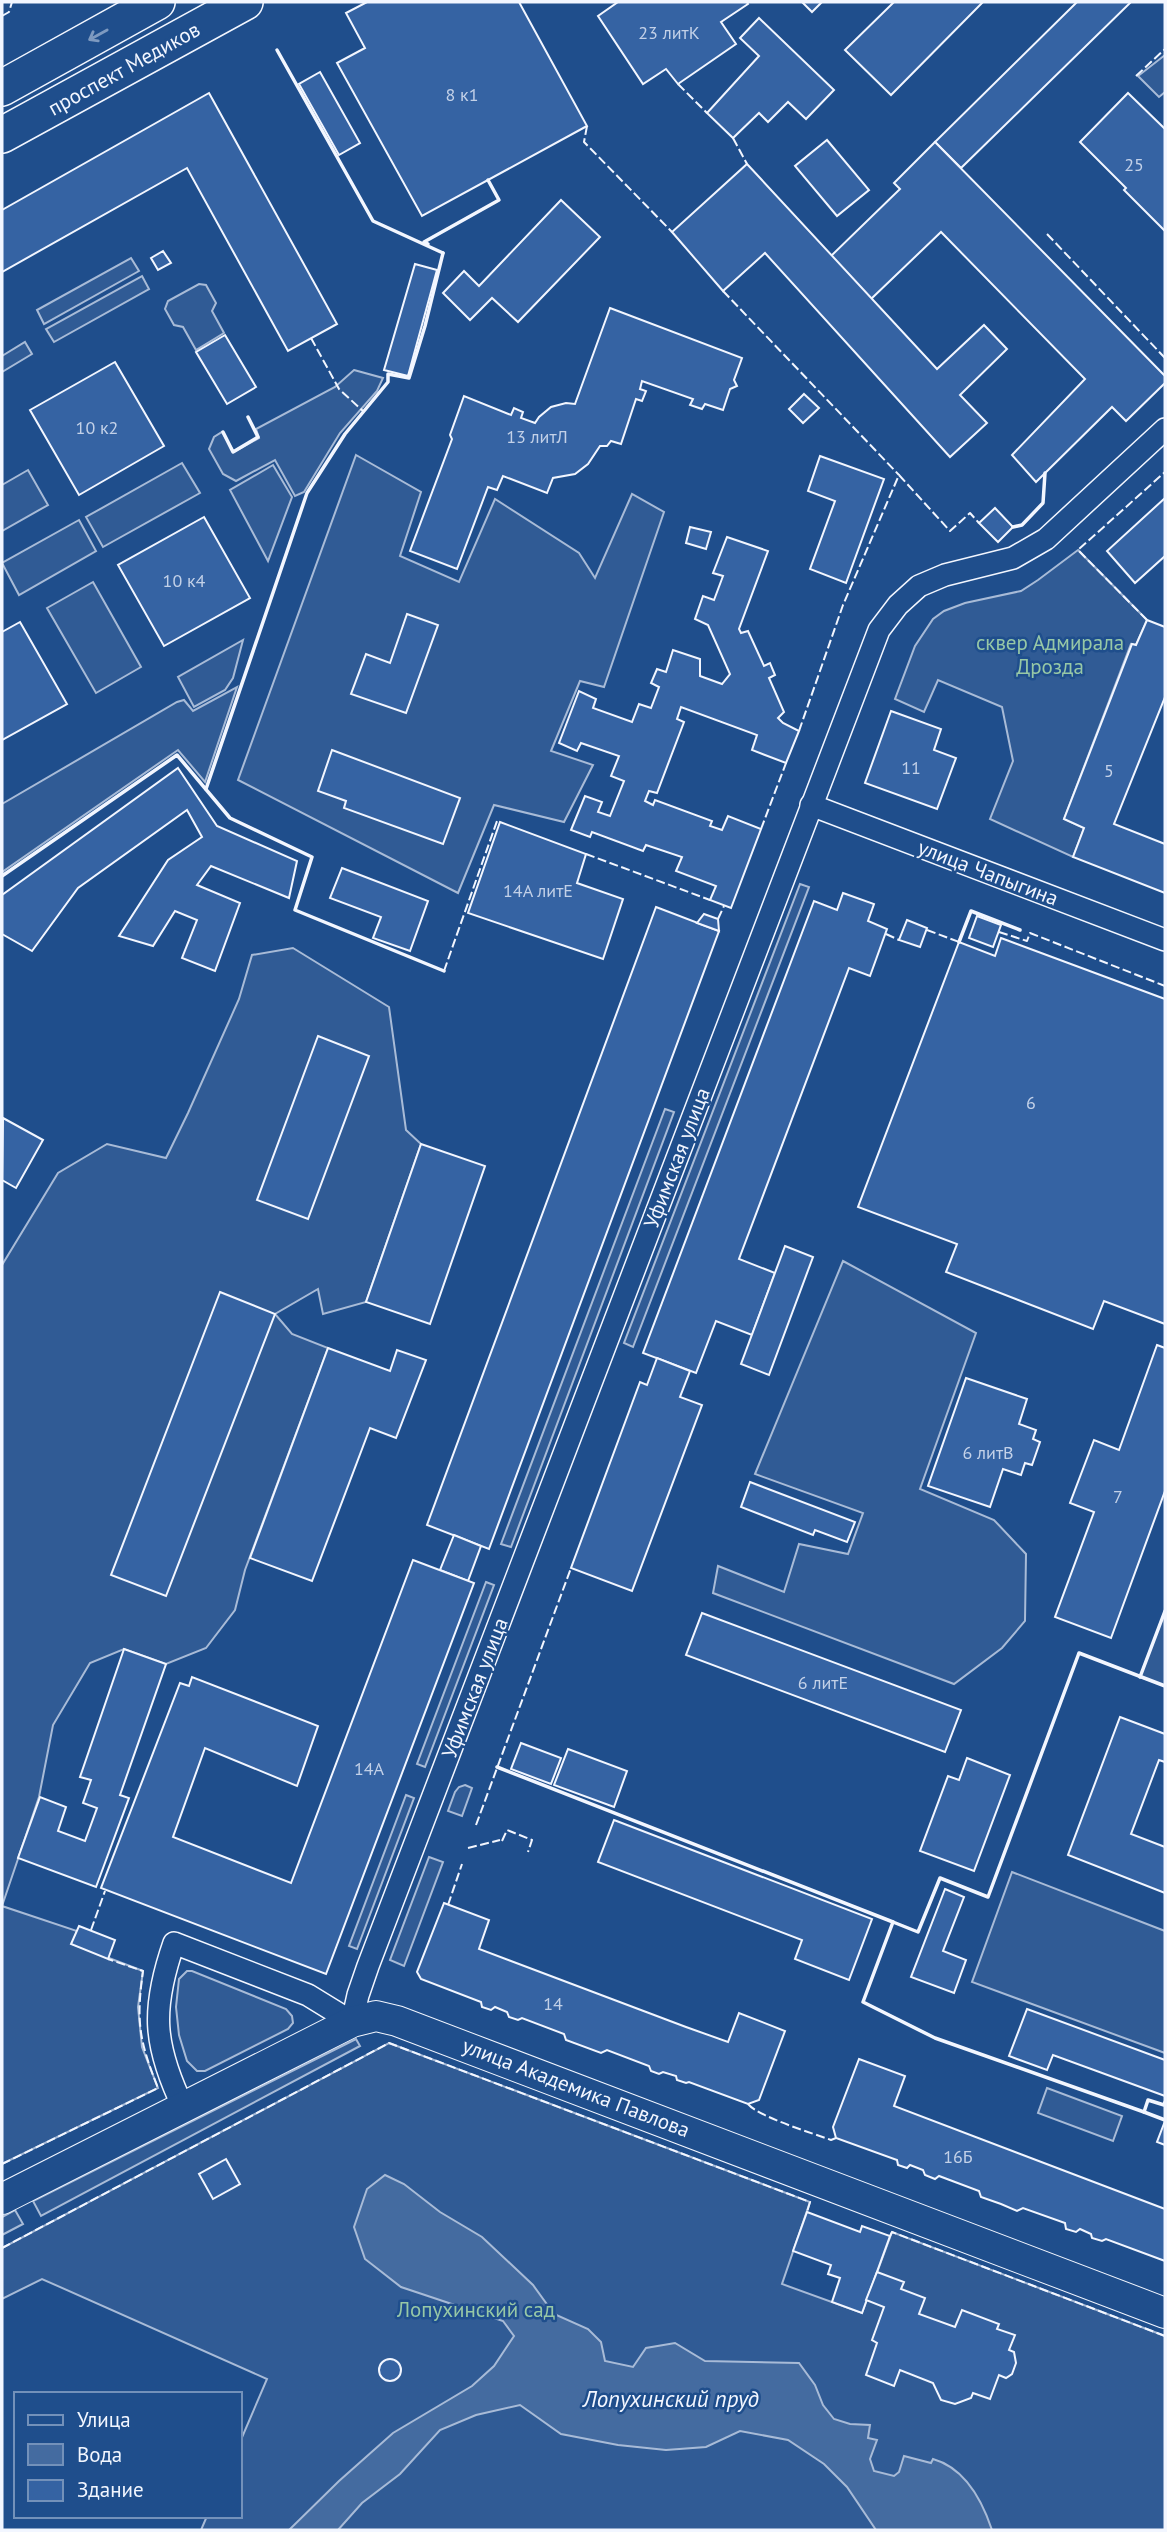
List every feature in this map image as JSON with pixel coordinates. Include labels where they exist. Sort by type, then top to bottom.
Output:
[{"type":"main road","name":"проспект Медиков","points":[[2,88],[158,2]]},
{"type":"main road","name":"проспект Медиков","points":[[2,135],[246,2]]},
{"type":"street","name":"Уфимская улица","points":[[352,2022],[358,1995],[879,630],[898,605],[919,586],[945,575],[1013,558],[1045,539],[1165,429]]},
{"type":"street","name":"улица Чапыгина","points":[[811,805],[1165,940]]},
{"type":"street","points":[[184,2109],[167,2068],[160,2042],[157,2012],[161,1982],[174,1943],[308,1994],[352,2022]]},
{"type":"street","name":"улица Академика Павлова","points":[[2,2199],[352,2022],[376,2016],[397,2021],[1165,2314]]},
{"type":"shaded area","points":[[1165,55],[1165,92],[1159,97],[1138,76]]},
{"type":"shaded area","points":[[131,258],[139,271],[44,324],[37,310]]},
{"type":"shaded area","points":[[142,276],[149,289],[54,342],[46,329]]},
{"type":"shaded area","points":[[199,284],[206,285],[216,303],[212,311],[224,333],[196,350],[183,327],[174,325],[165,309],[168,301]]},
{"type":"shaded area","points":[[25,342],[32,354],[2,372],[2,356]]},
{"type":"shaded area","points":[[354,370],[383,378],[377,391],[340,433],[304,492],[295,496],[275,460],[236,481],[223,474],[209,449],[214,437],[222,432],[234,452],[259,438],[256,429],[335,387]]},
{"type":"shaded area","points":[[356,455],[421,492],[400,556],[459,582],[495,499],[579,553],[595,578],[632,494],[664,512],[604,687],[580,681],[551,751],[593,765],[564,822],[494,805],[458,893],[238,780]]},
{"type":"shaded area","points":[[182,463],[200,493],[103,547],[86,517]]},
{"type":"shaded area","points":[[273,465],[292,497],[268,561],[230,490]]},
{"type":"shaded area","points":[[28,470],[48,505],[2,531],[2,485]]},
{"type":"shaded area","points":[[79,520],[96,551],[19,595],[2,563]]},
{"type":"shaded area","name":"сквер Адмирала Дрозда","points":[[1078,550],[1147,620],[1136,645],[1131,644],[1064,819],[1084,828],[1073,857],[990,819],[1013,761],[1002,707],[938,680],[924,712],[895,699],[915,646],[933,619],[944,611],[965,603],[1021,591]]},
{"type":"shaded area","points":[[93,582],[141,667],[96,693],[47,608]]},
{"type":"shaded area","points":[[243,640],[233,678],[225,690],[194,707],[178,677]]},
{"type":"shaded area","points":[[237,687],[205,782],[178,750],[2,872],[2,804],[177,702],[184,700],[193,711]]},
{"type":"shaded area","points":[[800,884],[809,887],[633,1347],[624,1343]]},
{"type":"shaded area","points":[[293,948],[389,1007],[406,1130],[421,1144],[366,1302],[323,1314],[318,1289],[275,1314],[292,1334],[328,1348],[245,1570],[235,1610],[206,1648],[166,1664],[124,1649],[90,1663],[53,1725],[39,1797],[2,1906],[2,1265],[58,1173],[107,1144],[166,1158],[239,999],[252,955]]},
{"type":"shaded area","points":[[665,1109],[674,1112],[511,1547],[501,1544]]},
{"type":"shaded area","points":[[843,1261],[976,1333],[920,1489],[994,1520],[1026,1554],[1025,1621],[1002,1648],[954,1684],[713,1593],[718,1566],[784,1592],[799,1544],[848,1554],[863,1513],[755,1474]]},
{"type":"shaded area","points":[[486,1582],[494,1585],[425,1767],[417,1764]]},
{"type":"shaded area","points":[[1165,1611],[1165,1686],[1140,1677]]},
{"type":"shaded area","points":[[465,1785],[472,1788],[462,1816],[448,1811],[455,1792]]},
{"type":"shaded area","points":[[406,1795],[414,1798],[357,1949],[349,1946]]},
{"type":"shaded area","points":[[429,1857],[443,1862],[404,1966],[390,1960]]},
{"type":"shaded area","points":[[1012,1872],[1165,1931],[1165,2053],[972,1982]]},
{"type":"shaded area","points":[[2,1906],[77,1931],[72,1944],[143,1971],[138,2007],[142,2047],[158,2088],[2,2164]]},
{"type":"shaded area","points":[[187,1971],[286,2009],[292,2016],[293,2023],[288,2029],[205,2071],[197,2071],[187,2061],[179,2035],[176,2007],[179,1979]]},
{"type":"shaded area","points":[[356,2039],[360,2046],[41,2216],[33,2201]]},
{"type":"shaded area","name":"Лопухинский сад","points":[[389,2043],[810,2202],[782,2284],[862,2313],[892,2232],[1165,2336],[1165,2530],[201,2530],[206,2518],[242,2518],[242,2437],[267,2379],[42,2279],[2,2299],[2,2248]]},
{"type":"shaded area","points":[[1047,2088],[1122,2116],[1113,2141],[1038,2113]]},
{"type":"shaded area","points":[[15,2210],[23,2224],[2,2235],[2,2217]]},
{"type":"water","name":"Лопухинский пруд","points":[[385,2175],[404,2184],[440,2212],[482,2237],[533,2285],[554,2314],[588,2329],[601,2342],[605,2361],[633,2367],[646,2348],[675,2343],[705,2361],[799,2363],[834,2419],[850,2424],[870,2425],[868,2438],[877,2440],[870,2459],[874,2471],[894,2476],[899,2472],[904,2456],[931,2463],[933,2459],[944,2463],[971,2487],[992,2530],[876,2530],[847,2487],[824,2464],[788,2440],[740,2431],[706,2447],[666,2450],[618,2445],[561,2434],[520,2405],[476,2415],[440,2430],[400,2474],[362,2503],[338,2530],[289,2530],[393,2433],[472,2386],[494,2366],[514,2336],[503,2321],[401,2287],[365,2259],[354,2227],[367,2189]]},
{"type":"building","points":[[367,2],[519,2],[587,126],[422,216],[337,63],[365,48],[346,13]]},
{"type":"building","points":[[618,2],[748,4],[721,22],[736,44],[678,84],[666,69],[643,84],[598,16]]},
{"type":"building","points":[[802,2],[822,2],[812,12]]},
{"type":"building","points":[[894,2],[983,2],[891,95],[845,50]]},
{"type":"building","points":[[1077,2],[1131,2],[961,168],[935,142]]},
{"type":"building","points":[[759,18],[834,90],[806,119],[788,102],[768,122],[759,113],[733,138],[707,113],[759,56],[740,38]]},
{"type":"building","points":[[320,72],[360,143],[339,155],[299,84]]},
{"type":"building","points":[[209,93],[337,324],[288,351],[187,168],[2,272],[2,210]]},
{"type":"building","points":[[1128,93],[1165,129],[1165,231],[1080,142]]},
{"type":"building","points":[[827,140],[869,190],[837,216],[795,166]]},
{"type":"building","points":[[935,142],[1165,376],[1165,383],[1126,421],[1112,407],[1036,482],[1012,455],[1085,379],[941,232],[871,299],[831,256],[900,189],[894,183]]},
{"type":"building","points":[[747,164],[937,369],[984,325],[1007,349],[960,395],[987,423],[950,457],[765,253],[723,291],[672,232]]},
{"type":"building","points":[[561,200],[600,237],[518,322],[492,298],[470,320],[443,293],[464,271],[479,286]]},
{"type":"building","points":[[163,251],[171,263],[158,270],[151,258]]},
{"type":"building","points":[[415,264],[437,270],[408,376],[384,370]]},
{"type":"building","points":[[610,308],[742,358],[734,380],[737,386],[730,389],[723,410],[705,404],[702,409],[690,405],[693,399],[642,381],[640,389],[646,391],[642,401],[636,399],[621,444],[611,441],[607,446],[600,446],[588,464],[575,474],[553,478],[547,493],[503,476],[497,490],[488,487],[457,569],[410,551],[452,439],[450,435],[464,396],[511,415],[514,408],[523,412],[521,418],[535,423],[551,407],[566,403],[575,404]]},
{"type":"building","points":[[225,335],[256,387],[227,404],[196,352]]},
{"type":"building","points":[[115,362],[164,446],[79,495],[30,410]]},
{"type":"building","points":[[804,394],[819,408],[803,423],[789,409]]},
{"type":"building","points":[[820,456],[884,479],[846,583],[810,569],[835,501],[808,491]]},
{"type":"building","points":[[1165,498],[1165,556],[1135,583],[1107,551]]},
{"type":"building","points":[[995,508],[1013,527],[998,542],[979,523]]},
{"type":"building","points":[[204,517],[250,598],[164,646],[118,565]]},
{"type":"building","points":[[690,527],[711,532],[706,549],[686,543]]},
{"type":"building","points":[[727,537],[768,551],[739,629],[741,633],[748,631],[764,666],[770,663],[775,675],[769,678],[784,712],[778,718],[799,731],[786,763],[752,750],[757,735],[681,707],[677,719],[684,722],[657,793],[649,791],[645,801],[653,805],[655,800],[712,821],[710,826],[722,830],[728,816],[761,829],[731,908],[710,900],[716,886],[676,871],[682,857],[646,845],[643,851],[592,832],[590,837],[571,830],[585,796],[602,802],[598,812],[610,816],[624,781],[611,776],[619,756],[581,743],[577,751],[559,743],[579,691],[596,699],[593,708],[632,722],[639,704],[651,708],[659,687],[651,683],[657,669],[666,672],[673,650],[700,659],[700,676],[722,684],[730,674],[708,625],[695,619],[703,596],[714,600],[723,576],[713,573]]},
{"type":"building","points":[[407,614],[438,625],[406,713],[351,694],[366,654],[390,663]]},
{"type":"building","points":[[1147,620],[1165,627],[1165,697],[1114,824],[1165,844],[1165,893],[1073,857],[1084,828],[1064,819],[1132,644],[1136,645]]},
{"type":"building","points":[[20,622],[67,704],[2,740],[2,632]]},
{"type":"building","points":[[891,711],[941,729],[934,750],[956,758],[937,809],[865,783]]},
{"type":"building","points":[[332,750],[460,798],[443,844],[344,808],[346,801],[318,791]]},
{"type":"building","points":[[178,768],[217,826],[297,861],[289,898],[211,866],[197,885],[240,903],[215,971],[182,958],[197,920],[175,911],[153,946],[119,936],[168,860],[202,837],[187,810],[78,888],[32,951],[2,934],[2,895]]},
{"type":"building","points":[[500,822],[586,854],[577,883],[623,899],[603,959],[468,913]]},
{"type":"building","points":[[342,868],[428,901],[410,951],[373,938],[381,917],[330,898]]},
{"type":"building","points":[[843,893],[874,904],[868,921],[887,929],[870,976],[849,968],[739,1259],[775,1273],[752,1335],[716,1321],[696,1373],[643,1353],[814,901],[837,910]]},
{"type":"building","points":[[656,907],[719,931],[489,1549],[427,1525]]},
{"type":"building","points":[[704,914],[718,919],[719,931],[697,923]]},
{"type":"building","points":[[977,916],[1001,925],[993,947],[969,938]]},
{"type":"building","points":[[907,920],[927,928],[920,947],[899,940]]},
{"type":"building","points":[[1001,938],[1165,999],[1165,1324],[1104,1301],[1093,1329],[946,1272],[957,1244],[858,1207],[959,942],[995,956]]},
{"type":"building","points":[[318,1036],[369,1056],[308,1219],[257,1200]]},
{"type":"building","points":[[3,1118],[43,1140],[16,1188],[2,1180]]},
{"type":"building","points":[[421,1144],[485,1166],[430,1324],[366,1302]]},
{"type":"building","points":[[785,1246],[813,1257],[769,1375],[741,1364]]},
{"type":"building","points":[[220,1292],[275,1314],[166,1596],[111,1575]]},
{"type":"building","points":[[1157,1345],[1165,1348],[1165,1491],[1111,1638],[1055,1617],[1094,1512],[1070,1503],[1094,1440],[1119,1450]]},
{"type":"building","points":[[328,1348],[390,1371],[397,1350],[426,1360],[396,1438],[370,1428],[312,1581],[250,1558]]},
{"type":"building","points":[[657,1358],[690,1371],[680,1397],[702,1405],[632,1591],[571,1568],[640,1382],[647,1385]]},
{"type":"building","points":[[966,1378],[1027,1399],[1019,1424],[1036,1430],[1033,1439],[1040,1442],[1032,1465],[1025,1463],[1021,1475],[1003,1469],[990,1507],[928,1486]]},
{"type":"building","points":[[750,1482],[855,1522],[847,1542],[815,1530],[813,1535],[741,1507]]},
{"type":"building","points":[[454,1535],[481,1546],[468,1581],[440,1570]]},
{"type":"building","points":[[413,1560],[474,1583],[326,1974],[101,1888],[180,1683],[189,1686],[192,1677],[318,1726],[297,1786],[205,1748],[173,1837],[291,1883]]},
{"type":"building","points":[[702,1613],[961,1710],[945,1752],[686,1655]]},
{"type":"building","points":[[124,1649],[166,1664],[120,1795],[129,1798],[96,1887],[18,1858],[40,1797],[66,1807],[58,1831],[85,1841],[97,1808],[83,1803],[91,1780],[80,1777]]},
{"type":"building","points":[[1120,1717],[1165,1734],[1165,1762],[1159,1760],[1131,1834],[1165,1847],[1165,1893],[1068,1855]]},
{"type":"building","points":[[521,1743],[561,1758],[551,1784],[511,1769]]},
{"type":"building","points":[[568,1749],[627,1771],[614,1807],[554,1785]]},
{"type":"building","points":[[967,1758],[1010,1775],[974,1871],[920,1851],[948,1776],[959,1780]]},
{"type":"building","points":[[614,1820],[872,1919],[849,1980],[795,1959],[802,1940],[598,1862]]},
{"type":"building","points":[[945,1889],[964,1897],[943,1951],[966,1960],[954,1993],[911,1977]]},
{"type":"building","points":[[444,1903],[489,1920],[479,1949],[686,2027],[728,2042],[739,2013],[785,2031],[759,2100],[748,2104],[677,2080],[676,2076],[663,2072],[659,2074],[651,2071],[649,2066],[607,2050],[601,2053],[566,2040],[564,2034],[522,2018],[518,2020],[509,2017],[507,2012],[495,2007],[491,2010],[482,2007],[481,2002],[421,1979],[417,1972]]},
{"type":"building","points":[[79,1926],[115,1940],[108,1959],[71,1944]]},
{"type":"building","points":[[1027,2009],[1165,2060],[1165,2096],[1053,2055],[1047,2070],[1009,2056]]},
{"type":"building","points":[[859,2059],[905,2076],[894,2106],[1165,2209],[1165,2261],[1106,2239],[1102,2241],[1092,2238],[1091,2234],[1080,2229],[1076,2232],[1066,2229],[1065,2223],[1023,2208],[1017,2211],[981,2197],[979,2191],[939,2176],[935,2179],[925,2175],[923,2170],[910,2165],[907,2168],[898,2165],[897,2160],[836,2138],[833,2127]]},
{"type":"building","points":[[1165,2121],[1165,2145],[1157,2142]]},
{"type":"building","points":[[226,2159],[240,2184],[213,2199],[199,2174]]},
{"type":"building","points":[[807,2212],[860,2232],[862,2226],[890,2236],[862,2313],[832,2302],[840,2278],[828,2274],[831,2265],[793,2251]]},
{"type":"building","points":[[877,2272],[904,2282],[901,2289],[925,2298],[919,2314],[955,2327],[962,2310],[999,2324],[997,2329],[1015,2335],[1009,2350],[1014,2352],[1016,2363],[1012,2374],[1006,2378],[999,2375],[990,2399],[973,2393],[971,2398],[955,2404],[941,2400],[933,2383],[900,2370],[894,2386],[866,2375],[877,2343],[872,2340],[884,2307],[866,2300]]},
{"type":"building","points":[[390,2359],[398,2362],[401,2370],[398,2378],[390,2381],[382,2378],[379,2370],[382,2362]]},
{"type":"fence","points":[[2,16],[9,12],[12,2]]},
{"type":"fence","points":[[1136,76],[1165,49]]},
{"type":"fence","points":[[678,84],[707,113]]},
{"type":"fence","points":[[587,126],[584,142],[672,232]]},
{"type":"fence","points":[[733,138],[747,164]]},
{"type":"fence","points":[[1047,234],[1165,358]]},
{"type":"fence","points":[[723,291],[899,475]]},
{"type":"fence","points":[[311,338],[339,389],[364,412]]},
{"type":"fence","points":[[1147,620],[1078,550],[1165,472]]},
{"type":"fence","points":[[799,731],[843,605],[899,475],[950,531],[970,513],[979,523]]},
{"type":"fence","points":[[761,829],[786,763]]},
{"type":"fence","points":[[444,971],[497,821],[500,822]]},
{"type":"fence","points":[[586,854],[710,900]]},
{"type":"fence","points":[[718,919],[724,906]]},
{"type":"fence","points":[[927,930],[959,942]]},
{"type":"fence","points":[[999,932],[1027,941],[1030,933],[1165,986]]},
{"type":"fence","points":[[886,934],[899,940]]},
{"type":"fence","points":[[476,1825],[571,1568]]},
{"type":"fence","points":[[502,1841],[507,1830],[532,1840],[528,1852]]},
{"type":"fence","points":[[468,1848],[500,1840]]},
{"type":"fence","points":[[448,1905],[462,1864]]},
{"type":"fence","points":[[91,1930],[105,1891]]},
{"type":"fence","points":[[2,2164],[158,2088],[141,2031],[143,1971],[108,1959]]},
{"type":"fence","points":[[2,2248],[389,2043],[810,2202],[807,2212]]},
{"type":"fence","points":[[748,2104],[786,2124],[831,2140],[836,2138]]},
{"type":"fence","points":[[890,2236],[892,2232],[1165,2336]]},
{"type":"wall","points":[[277,50],[373,221],[443,253]]},
{"type":"wall","points":[[428,244],[424,242],[499,200],[488,180]]},
{"type":"wall","points":[[206,789],[307,493],[345,434],[388,382],[388,374],[409,378],[443,253]]},
{"type":"wall","points":[[223,432],[233,452],[258,437],[248,417]]},
{"type":"wall","points":[[1013,527],[1022,525],[1043,503],[1045,473]]},
{"type":"wall","points":[[2,876],[177,755],[230,818],[312,857],[295,910],[444,971]]},
{"type":"wall","points":[[959,942],[971,911],[1020,930]]},
{"type":"wall","points":[[1140,1677],[1165,1611]]},
{"type":"wall","points":[[1165,1686],[1079,1653],[988,1897],[940,1878],[918,1932],[893,1922],[863,2002],[935,2038],[1144,2112],[1148,2100],[1164,2105],[1165,2102]]},
{"type":"wall","points":[[497,1767],[893,1922]]},
{"type":"wall","points":[[1144,2112],[1165,2120]]}]
